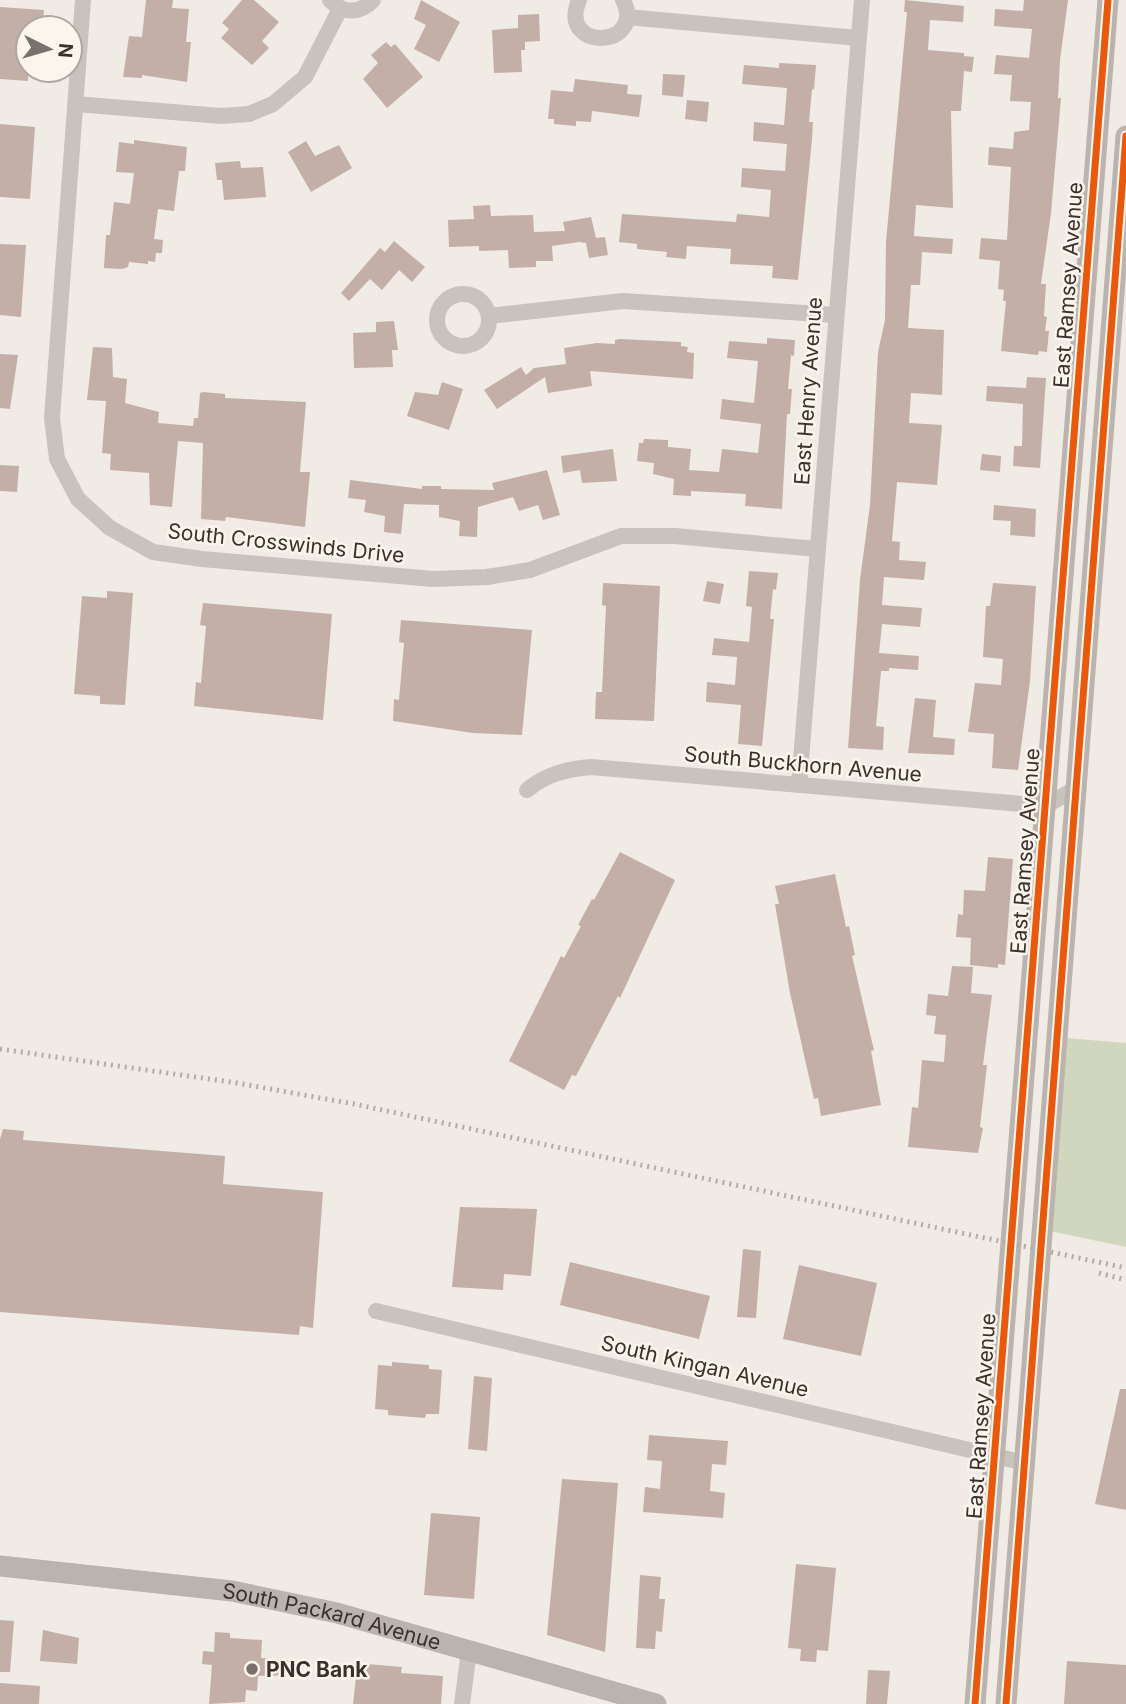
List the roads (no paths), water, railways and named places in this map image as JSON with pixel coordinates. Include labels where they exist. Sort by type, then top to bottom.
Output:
[{"type":"street","name":"South Crosswinds Drive","points":[[83,0],[52,418],[57,458],[78,499],[110,528],[153,552],[202,559],[433,579],[487,577],[530,570],[621,536],[675,536],[817,549]]},
{"type":"street","points":[[76,104],[221,116],[248,114],[273,104],[305,77],[335,5],[359,10],[373,0]]},
{"type":"street","points":[[579,0],[575,13],[576,22],[592,38],[611,37],[620,31],[627,17],[623,0]]},
{"type":"street","name":"East Henry Avenue","points":[[799,785],[862,0]]},
{"type":"street","name":"East Ramsey Avenue","points":[[975,1704],[1108,0]]},
{"type":"street","points":[[627,17],[858,38]]},
{"type":"street","points":[[1006,1704],[1126,136]]},
{"type":"street","points":[[489,316],[623,301],[835,315]]},
{"type":"street","name":"South Buckhorn Avenue","points":[[527,790],[538,780],[568,769],[591,768],[1046,806]]},
{"type":"street","points":[[1046,806],[1076,788]]},
{"type":"street","name":"South Kingan Avenue","points":[[376,1311],[1025,1463]]},
{"type":"street","name":"South Packard Avenue","points":[[0,1566],[232,1591],[337,1613],[656,1704]]},
{"type":"street","points":[[461,1704],[469,1651]]},
{"type":"railway","points":[[0,1049],[237,1083],[354,1104],[1126,1268]]},
{"type":"railway","points":[[1099,1273],[1126,1280]]},
{"type":"place","name":"PNC Bank","points":[[252,1669]]}]
